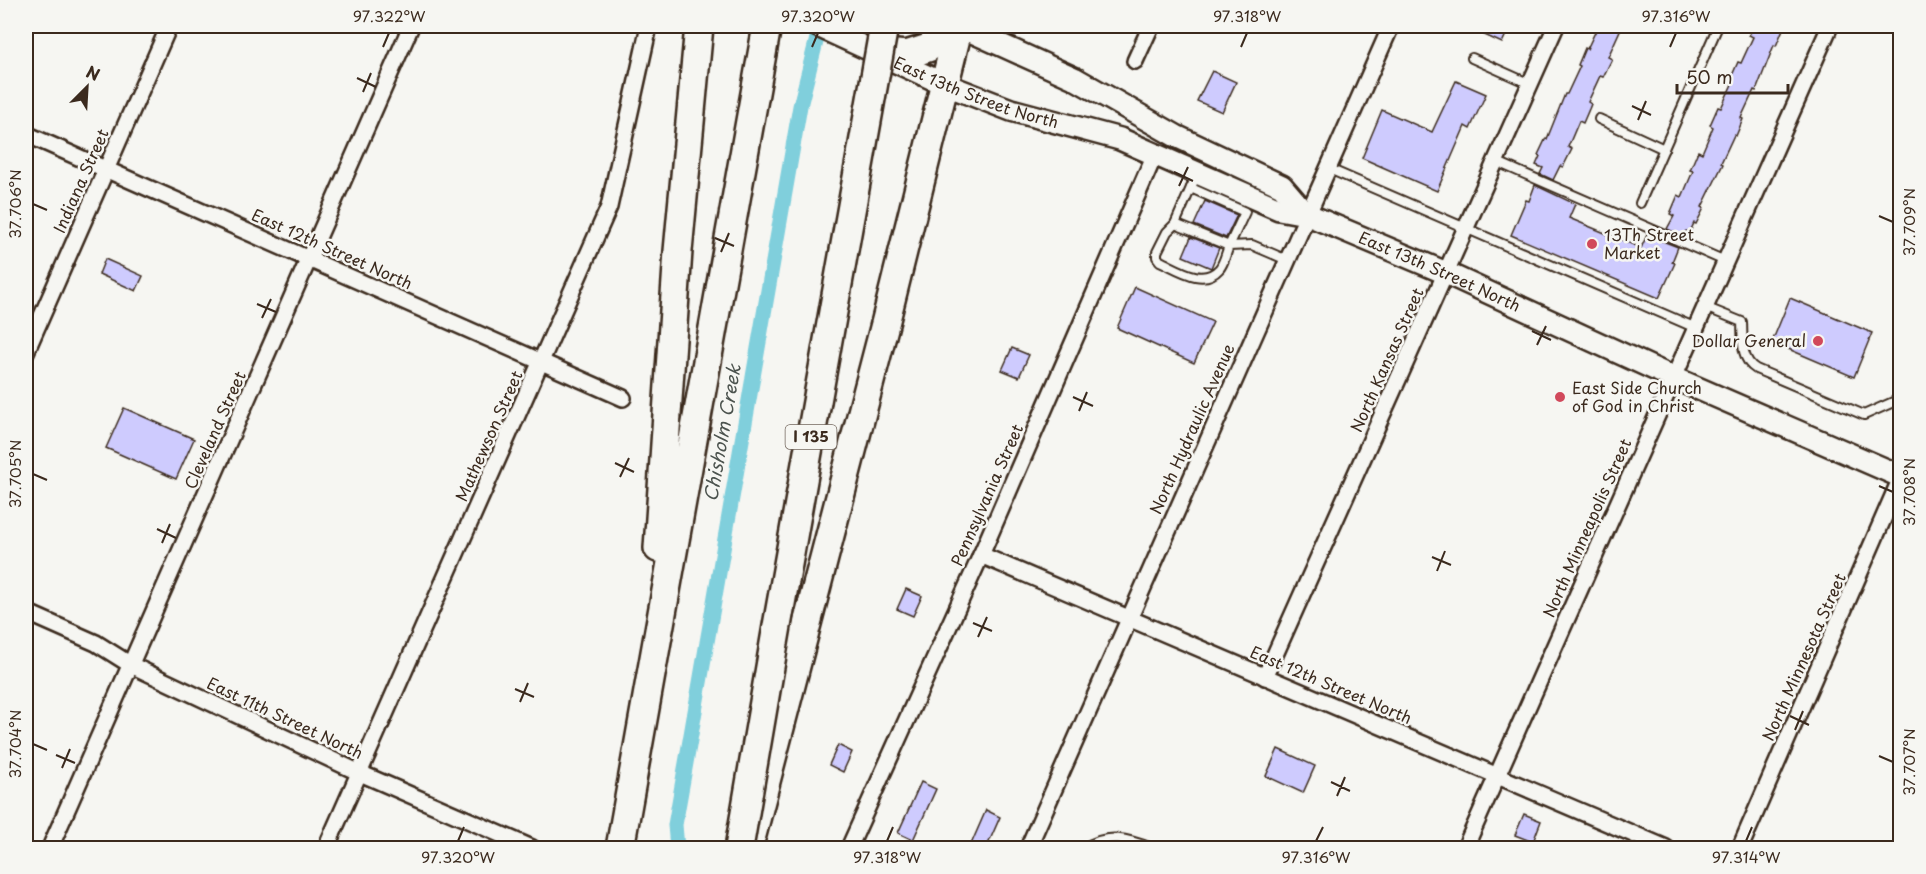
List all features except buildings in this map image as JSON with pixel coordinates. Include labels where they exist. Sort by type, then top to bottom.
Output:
[{"type":"highway","points":[[639,737],[655,606],[678,251],[699,26]]},
{"type":"highway","points":[[620,849],[767,26]]},
{"type":"highway","name":"I 135","points":[[739,849],[884,26]]},
{"type":"highway","points":[[876,52],[906,55],[928,48],[959,26]]},
{"type":"highway","points":[[749,849],[886,320],[959,26]]},
{"type":"main road","name":"East 13th Street North","points":[[818,26],[944,84],[1011,110],[1120,139],[1155,154],[1194,180],[1279,209],[1306,214],[1446,273],[1674,378],[1900,478]]},
{"type":"main road","name":"East 13th Street North","points":[[959,26],[1074,78],[1176,136],[1282,186],[1306,214]]},
{"type":"street","name":"Indiana Street","points":[[26,352],[169,26]]},
{"type":"street","name":"Cleveland Street","points":[[50,849],[411,26]]},
{"type":"street","name":"Mathewson Street","points":[[326,849],[609,207],[649,26]]},
{"type":"street","points":[[1135,61],[1151,26]]},
{"type":"street","name":"North Hydraulic Avenue","points":[[1028,849],[1306,214],[1391,26]]},
{"type":"street","name":"North Kansas Street","points":[[1265,677],[1556,26]]},
{"type":"street","name":"North Minneapolis Street","points":[[1465,849],[1830,26]]},
{"type":"street","name":"East 12th Street North","points":[[26,134],[623,398]]},
{"type":"street","name":"Pennsylvania Street","points":[[849,849],[981,555],[1155,154]]},
{"type":"street","name":"North Minnesota Street","points":[[1740,849],[1900,478]]},
{"type":"street","name":"East 12th Street North","points":[[981,555],[1666,849]]},
{"type":"street","name":"East 11th Street North","points":[[26,612],[96,643],[131,665],[360,773],[532,849]]},
{"type":"lane","points":[[1640,203],[1718,26]]},
{"type":"lane","points":[[1472,58],[1530,84]]},
{"type":"lane","points":[[1599,119],[1664,149]]},
{"type":"lane","points":[[1495,161],[1725,261]]},
{"type":"lane","points":[[1327,168],[1695,328]]},
{"type":"lane","points":[[1194,180],[1245,212],[1220,268],[1208,276],[1199,277],[1160,261],[1157,257],[1157,252],[1167,232],[1175,224],[1194,180]]},
{"type":"lane","points":[[1175,224],[1229,246],[1252,245],[1287,260]]},
{"type":"lane","points":[[1705,307],[1742,322],[1743,349],[1749,364],[1756,369],[1864,415],[1900,399]]},
{"type":"lane","points":[[1085,849],[1110,837],[1136,841],[1152,849]]},
{"type":"waterway","name":"Chisholm Creek","points":[[677,848],[675,825],[800,106],[820,26]]},
{"type":"place","name":"13Th Street Market","points":[[1592,244]]},
{"type":"place","name":"Dollar General","points":[[1818,341]]},
{"type":"place","name":"East Side Church of God in Christ","points":[[1560,397]]}]
